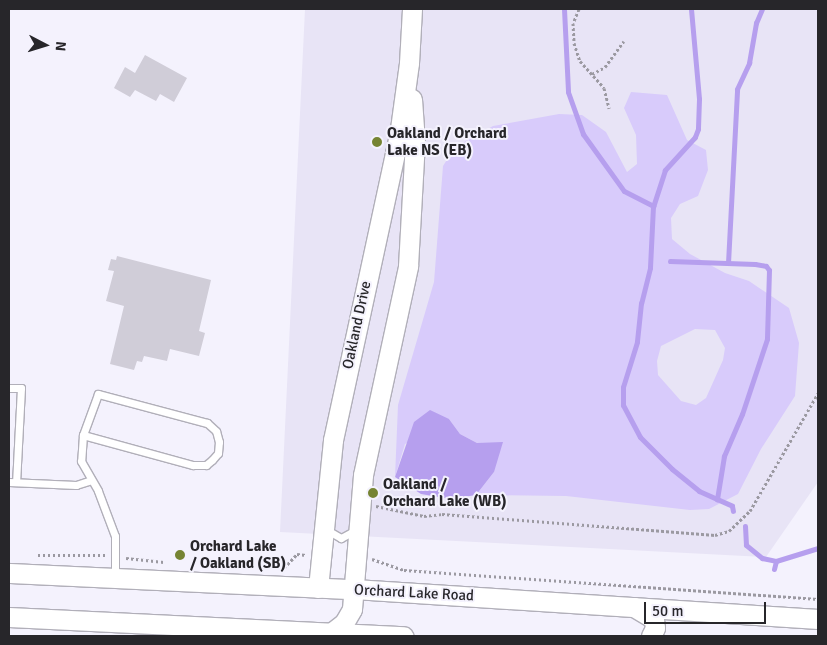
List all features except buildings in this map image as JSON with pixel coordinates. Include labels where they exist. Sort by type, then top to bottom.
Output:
[{"type":"main road","name":"Oakland Drive","points":[[318,588],[333,440],[399,136],[409,63],[412,9]]},
{"type":"main road","name":"Oakland Drive","points":[[331,633],[349,616],[354,589],[360,502],[368,442],[408,266],[415,142],[409,63]]},
{"type":"main road","name":"Orchard Lake Road","points":[[9,573],[354,589],[818,619]]},
{"type":"main road","points":[[632,606],[654,619],[655,628],[651,636]]},
{"type":"main road","points":[[9,617],[404,636]]},
{"type":"lane","points":[[9,388],[21,388],[12,482],[76,485],[91,480]]},
{"type":"lane","points":[[84,435],[193,465],[206,465],[218,453],[216,431],[207,423],[98,394],[84,435],[81,461],[115,536],[114,578]]},
{"type":"lane","points":[[324,523],[330,534],[341,538],[352,534],[358,524]]},
{"type":"path","points":[[579,9],[573,23],[574,43],[580,61],[604,88],[609,108]]},
{"type":"path","points":[[592,74],[605,67],[624,41]]},
{"type":"path","points":[[360,502],[424,516],[442,514],[716,535],[729,531],[750,511],[818,393]]},
{"type":"path","points":[[279,571],[288,566],[297,554],[321,557]]},
{"type":"path","points":[[34,556],[115,556],[171,563]]},
{"type":"path","points":[[356,559],[373,559],[404,570],[818,599]]},
{"type":"shaded area","points":[[305,9],[818,9],[818,482],[766,557],[280,532]]},
{"type":"shaded area","points":[[631,92],[667,95],[687,140],[706,150],[708,170],[698,196],[680,204],[671,218],[672,239],[690,254],[725,273],[749,281],[789,308],[799,343],[795,396],[761,449],[738,494],[709,509],[690,510],[566,496],[476,495],[494,472],[477,443],[460,434],[449,419],[405,444],[395,477],[398,405],[434,282],[443,166],[455,147],[493,126],[559,114],[582,115],[606,132],[627,172],[637,164],[636,135],[624,108]],"holes":[[[695,329],[715,330],[725,348],[723,360],[706,398],[696,405],[681,401],[658,375],[657,361],[661,346]]]},
{"type":"shaded area","points":[[430,410],[449,419],[460,434],[477,443],[503,442],[494,472],[476,495],[450,499],[421,494],[395,477],[414,422]]},
{"type":"waterway","points":[[564,9],[568,92],[583,134],[624,191],[653,206]]},
{"type":"waterway","points":[[691,9],[699,99],[698,129],[695,137],[665,170],[653,206],[650,268],[641,303],[637,342],[623,387],[623,405],[640,437],[672,469],[699,491],[732,506],[733,511]]},
{"type":"waterway","points":[[728,263],[737,89],[749,63],[756,23],[762,9]]},
{"type":"waterway","points":[[670,261],[755,264],[766,266],[769,270],[767,339],[742,414],[724,456],[717,499]]},
{"type":"waterway","points":[[745,526],[746,545],[762,558],[776,561],[818,548]]},
{"type":"waterway","points":[[774,569],[776,561]]},
{"type":"place","name":"Oakland / Orchard Lake NS (EB)","points":[[377,142]]},
{"type":"place","name":"Oakland / Orchard Lake (WB)","points":[[373,493]]},
{"type":"place","name":"Orchard Lake / Oakland (SB)","points":[[180,555]]}]
